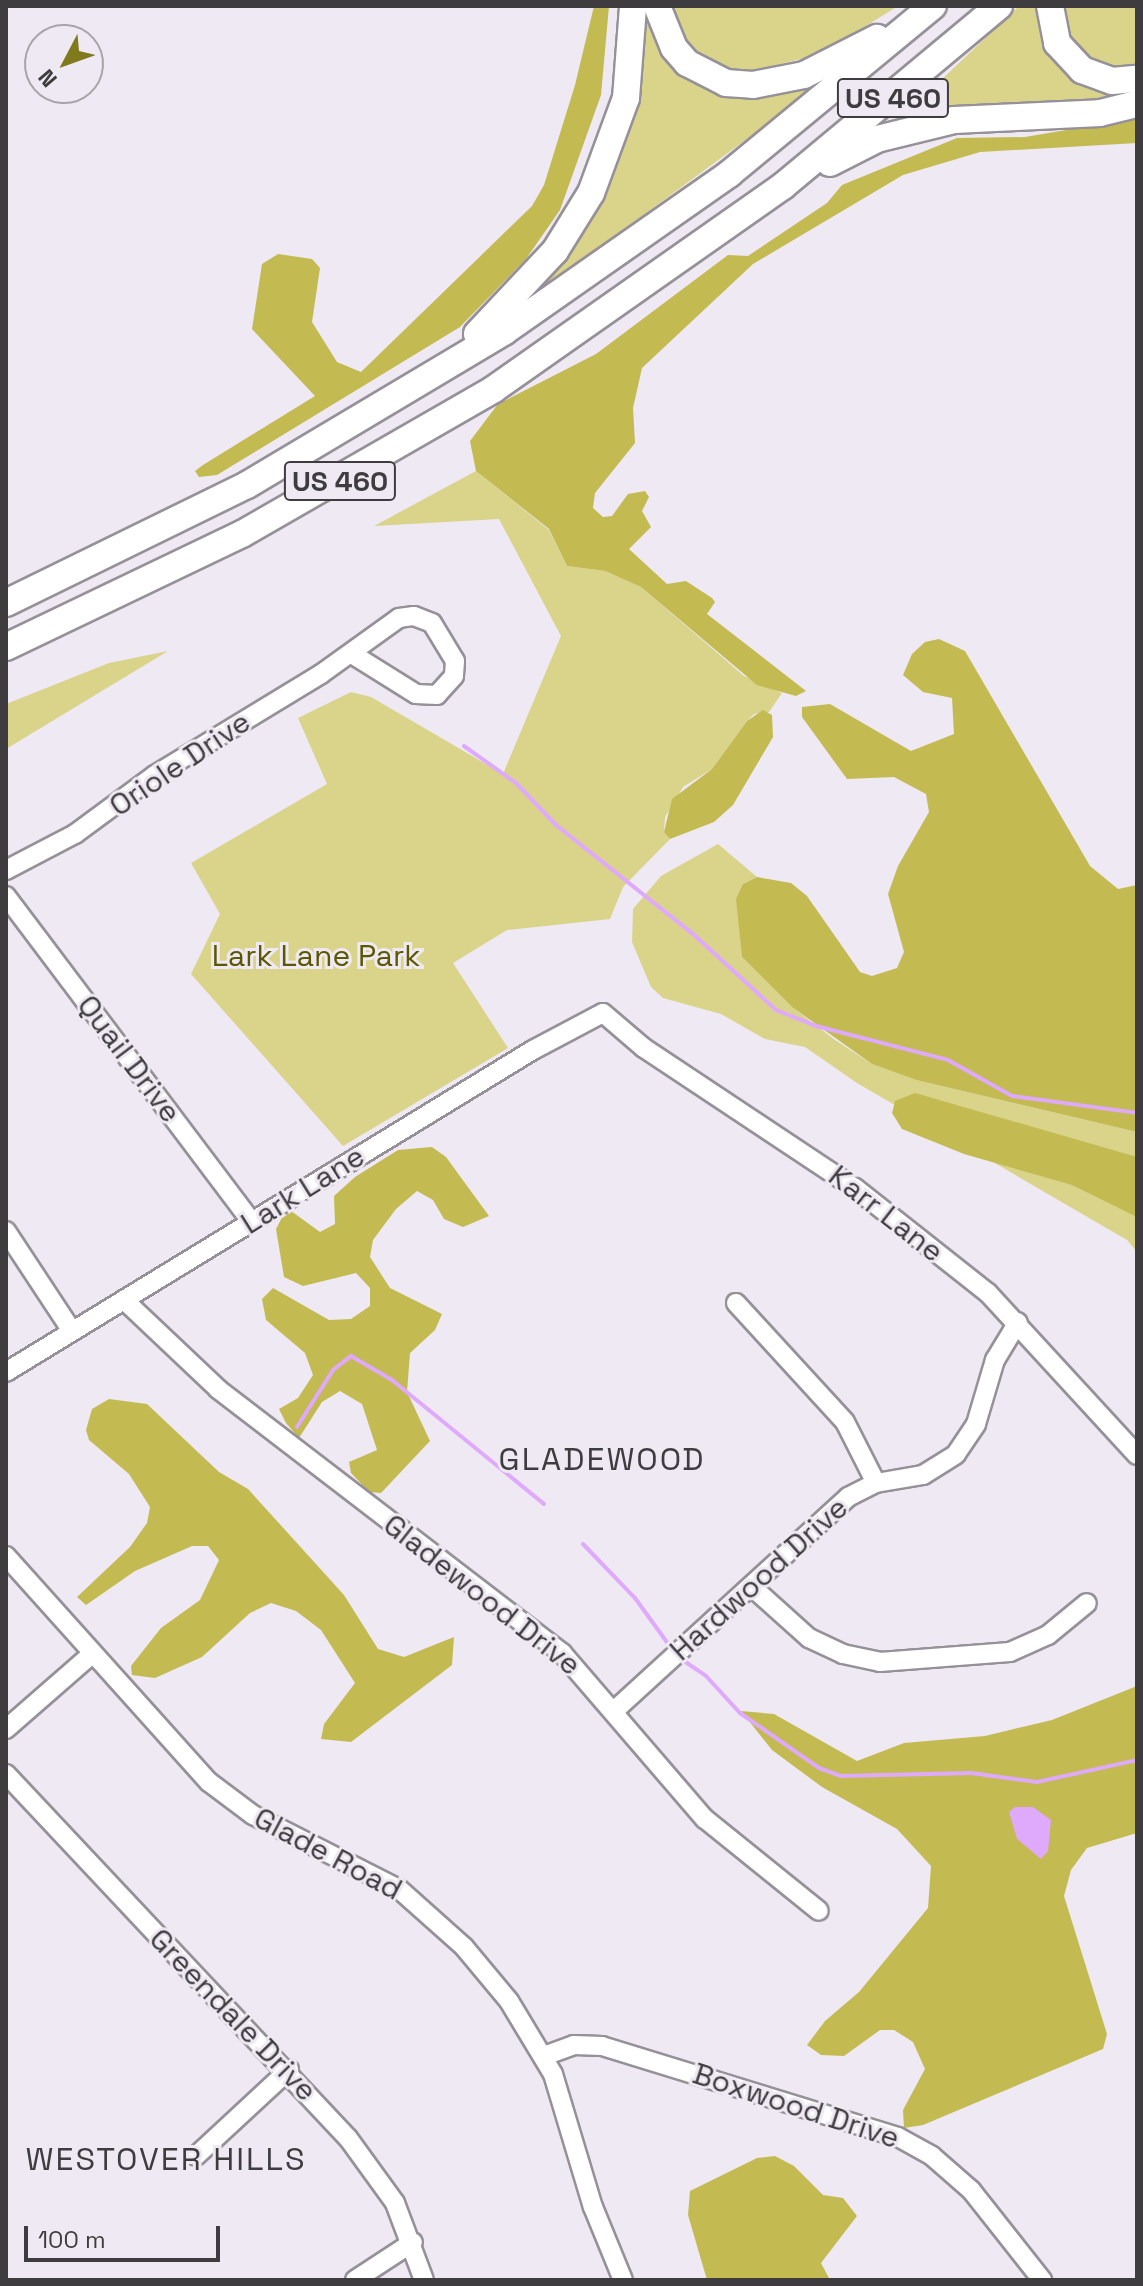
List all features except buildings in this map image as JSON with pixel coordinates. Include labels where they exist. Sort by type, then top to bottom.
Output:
[{"type":"highway","points":[[439,373],[535,276],[585,205],[626,98],[633,6]]},
{"type":"highway","points":[[657,6],[668,37],[687,63],[726,83],[753,85],[804,75],[931,7]]},
{"type":"highway","name":"US 460","points":[[6,647],[242,534],[406,443],[581,333],[783,186],[999,6]]},
{"type":"highway","points":[[1050,6],[1057,43],[1082,70],[1112,81],[1137,79]]},
{"type":"highway","name":"US 460","points":[[6,603],[199,510],[439,373],[676,213],[931,7]]},
{"type":"highway","points":[[783,186],[877,139],[910,129],[992,116],[1100,113],[1137,104]]},
{"type":"street","name":"Oriole Drive","points":[[6,870],[75,834],[155,775],[352,654],[380,629],[414,616],[435,628],[455,661],[454,676],[437,695],[416,694],[352,654]]},
{"type":"street","name":"Quail Drive","points":[[6,896],[252,1222]]},
{"type":"street","name":"Lark Lane","points":[[6,1372],[533,1050],[603,1013]]},
{"type":"street","name":"Karr Lane","points":[[603,1013],[644,1048],[855,1188],[1018,1322],[1137,1455]]},
{"type":"street","points":[[6,1231],[72,1331]]},
{"type":"street","name":"Gladewood Drive","points":[[124,1300],[218,1389],[562,1653],[615,1710],[673,1786],[705,1819],[819,1911]]},
{"type":"street","points":[[736,1303],[845,1422],[876,1483]]},
{"type":"street","name":"Hardwood Drive","points":[[615,1710],[848,1497],[876,1483],[923,1475],[956,1454],[976,1424],[995,1360],[1018,1322]]},
{"type":"street","name":"Glade Road","points":[[6,1556],[92,1654],[228,1798],[289,1835],[371,1871],[427,1911],[509,2001],[544,2056],[572,2125],[593,2207],[623,2280]]},
{"type":"street","points":[[751,1586],[809,1638],[843,1654],[880,1662],[1010,1652],[1048,1635],[1087,1603]]},
{"type":"street","points":[[6,1729],[92,1654]]},
{"type":"street","name":"Greendale Drive","points":[[6,1774],[289,2070],[386,2188],[413,2242],[424,2280]]},
{"type":"street","name":"Boxwood Drive","points":[[544,2056],[574,2045],[602,2046],[898,2137],[963,2182],[1042,2280]]},
{"type":"street","points":[[196,2156],[289,2070]]},
{"type":"street","points":[[355,2280],[413,2242]]},
{"type":"green space","points":[[639,6],[649,6],[704,82],[830,71],[771,121],[509,314],[591,210]]},
{"type":"green space","points":[[670,6],[898,6],[821,54],[752,71],[729,68],[696,52],[673,19]]},
{"type":"green space","points":[[1019,6],[1041,6],[1051,49],[1076,80],[1137,88],[1137,94],[1098,103],[993,105],[901,118]]},
{"type":"green space","points":[[1060,6],[1137,6],[1137,67],[1114,70],[1089,60],[1066,37]]},
{"type":"green space","name":"Lark Lane Park","points":[[476,471],[549,530],[567,566],[605,571],[641,587],[744,676],[782,693],[769,712],[754,714],[747,721],[712,769],[683,787],[665,817],[664,831],[670,839],[623,887],[610,919],[507,930],[453,963],[508,1048],[343,1146],[191,974],[220,914],[191,863],[327,784],[298,718],[351,692],[371,697],[503,774],[561,636],[499,519],[374,526]]},
{"type":"green space","points":[[168,651],[6,749],[6,704],[109,663]]},
{"type":"green space","points":[[718,844],[757,877],[743,884],[737,899],[742,957],[792,1007],[835,1040],[872,1064],[916,1080],[1137,1132],[1137,1252],[1127,1240],[857,1083],[805,1047],[765,1039],[721,1014],[663,998],[651,987],[632,942],[633,909],[661,876]]},
{"type":"shaded area","points":[[594,6],[609,6],[601,95],[560,210],[526,259],[460,327],[217,475],[199,477],[195,471],[203,465],[315,396],[252,329],[262,264],[278,254],[312,259],[320,268],[312,322],[337,362],[361,372],[532,206],[544,185],[575,85]]},
{"type":"shaded area","points":[[1137,118],[1137,143],[980,152],[903,175],[753,264],[642,368],[633,408],[635,443],[595,493],[593,508],[603,517],[612,516],[628,494],[645,491],[649,497],[642,511],[651,527],[629,549],[667,584],[686,581],[712,598],[715,602],[707,614],[806,691],[796,696],[757,685],[641,587],[605,571],[567,566],[549,529],[476,471],[470,441],[498,404],[596,354],[728,255],[748,256],[827,203],[842,185],[957,138],[1025,137]]},
{"type":"shaded area","points":[[939,639],[965,651],[1090,866],[1118,889],[1137,885],[1137,1132],[916,1080],[872,1064],[792,1007],[742,957],[736,899],[743,884],[757,877],[791,883],[807,896],[860,972],[872,976],[897,968],[904,952],[888,894],[898,866],[929,812],[926,794],[894,777],[847,779],[802,717],[802,707],[830,704],[911,751],[954,734],[952,698],[923,692],[903,675],[912,654],[925,642]]},
{"type":"shaded area","points":[[763,710],[772,715],[773,737],[733,805],[714,822],[670,839],[664,832],[672,799],[712,769],[747,721]]},
{"type":"shaded area","points":[[915,1093],[1137,1157],[1137,1217],[1072,1185],[964,1154],[902,1129],[892,1113],[895,1101]]},
{"type":"shaded area","points":[[432,1147],[446,1157],[489,1216],[463,1227],[444,1219],[433,1200],[417,1191],[396,1209],[373,1240],[370,1257],[390,1288],[442,1314],[435,1330],[410,1353],[407,1392],[430,1441],[381,1493],[369,1492],[351,1473],[349,1462],[377,1450],[362,1404],[340,1391],[322,1402],[299,1438],[286,1423],[279,1409],[298,1398],[313,1375],[305,1353],[266,1320],[262,1299],[273,1288],[329,1320],[351,1319],[370,1306],[370,1288],[356,1273],[303,1286],[284,1277],[276,1229],[287,1208],[320,1232],[335,1224],[334,1196],[355,1177],[398,1150]]},
{"type":"shaded area","points":[[109,1399],[147,1404],[219,1472],[248,1489],[344,1595],[378,1649],[404,1657],[454,1637],[452,1665],[351,1742],[321,1739],[324,1724],[355,1683],[321,1630],[296,1611],[271,1603],[250,1613],[202,1657],[155,1678],[132,1675],[131,1666],[161,1628],[200,1600],[219,1560],[208,1546],[192,1546],[135,1571],[86,1605],[77,1597],[130,1547],[147,1523],[150,1507],[129,1474],[89,1440],[86,1430],[92,1409]]},
{"type":"shaded area","points":[[1137,1686],[1137,1833],[1087,1848],[1071,1870],[1064,1896],[1107,2034],[1103,2049],[923,2125],[904,2128],[903,2110],[925,2069],[913,2042],[894,2030],[880,2030],[844,2056],[821,2055],[807,2045],[825,2021],[859,1992],[928,1908],[931,1866],[897,1829],[822,1787],[772,1750],[741,1711],[774,1714],[857,1761],[904,1743],[985,1736],[1052,1720]]},
{"type":"shaded area","points":[[1015,1807],[1033,1807],[1051,1820],[1048,1851],[1041,1859],[1017,1839],[1009,1812]]},
{"type":"shaded area","points":[[775,2156],[794,2166],[823,2195],[843,2198],[857,2216],[821,2263],[830,2280],[707,2280],[688,2215],[690,2191],[757,2158]]},
{"type":"waterway","points":[[464,746],[516,783],[556,825],[692,933],[776,1010],[816,1026],[948,1060],[1012,1096],[1137,1113]]},
{"type":"waterway","points":[[297,1427],[333,1370],[351,1356],[392,1380],[544,1504]]},
{"type":"waterway","points":[[583,1544],[635,1598],[669,1645]]},
{"type":"waterway","points":[[684,1661],[706,1676],[740,1713],[819,1768],[841,1776],[971,1773],[1037,1782],[1137,1760]]},
{"type":"district","name":"GLADEWOOD","points":[[602,1459]]},
{"type":"district","name":"WESTOVER HILLS","points":[[166,2159]]}]
